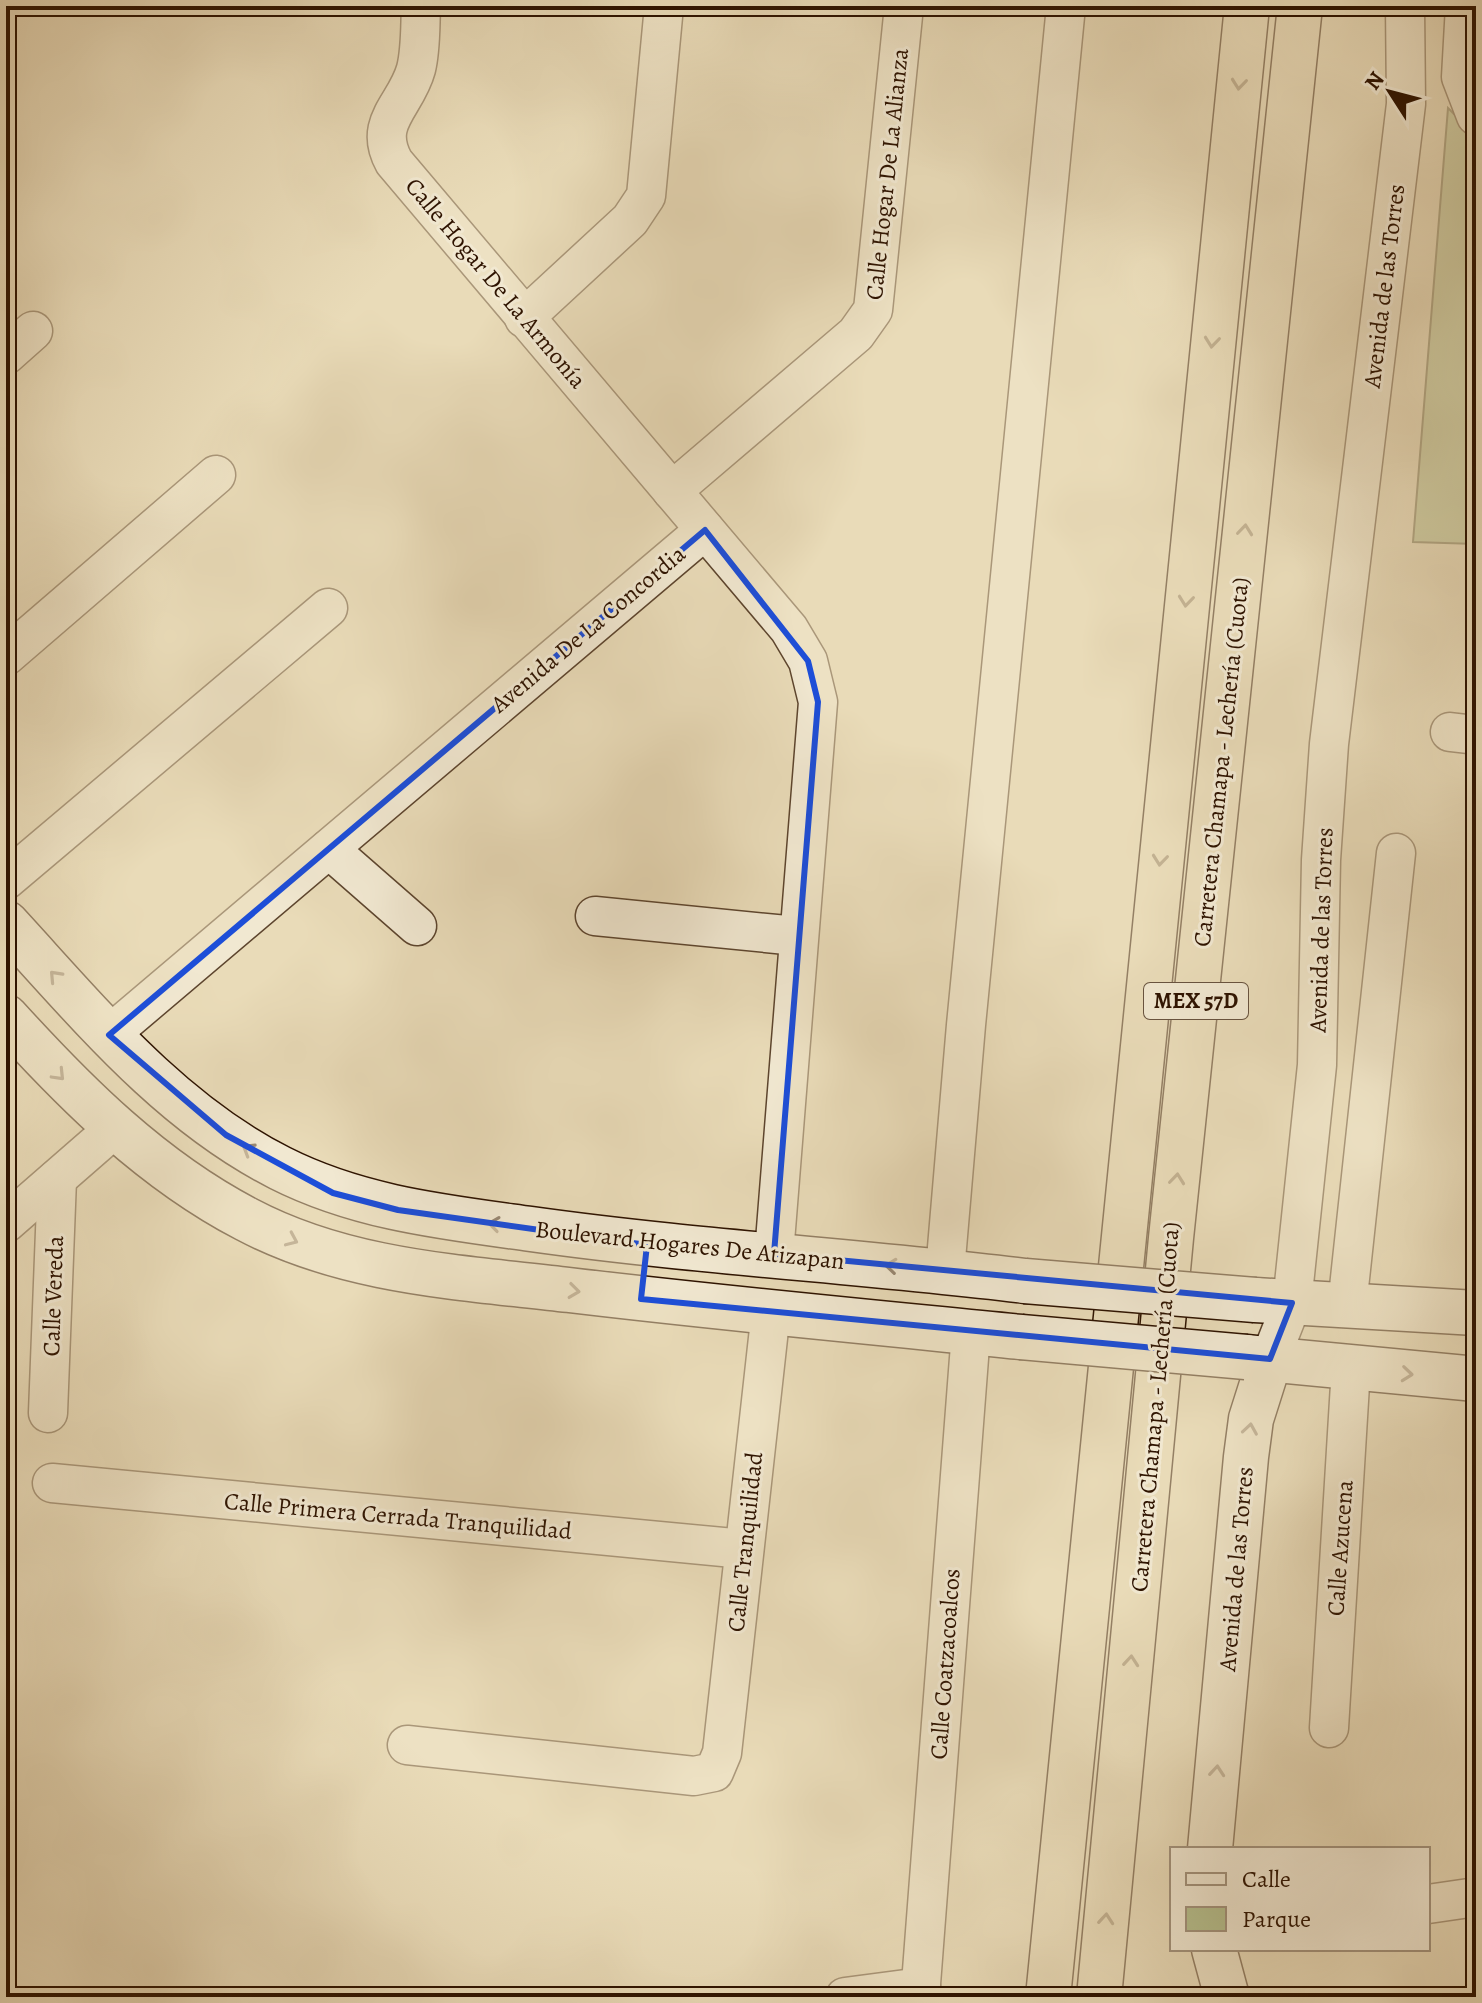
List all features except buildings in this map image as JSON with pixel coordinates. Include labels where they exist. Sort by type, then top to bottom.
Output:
[{"type":"highway","name":"Carretera Chamapa - Lechería (Cuota)","points":[[1048,1997],[1247,6]]},
{"type":"highway","name":"Carretera Chamapa - Lechería (Cuota)","points":[[1099,1997],[1169,1254],[1300,6]]},
{"type":"street","name":"Calle Hogar De La Armonía","points":[[421,6],[416,70],[385,131],[386,147],[394,162],[705,530]]},
{"type":"street","points":[[524,318],[630,220],[646,196],[664,6]]},
{"type":"street","name":"Calle Hogar De La Alianza","points":[[672,491],[856,334],[873,310],[904,6]]},
{"type":"street","points":[[945,1271],[967,1010],[1066,6]]},
{"type":"street","name":"Avenida de las Torres","points":[[1210,1847],[1258,1358],[1274,1302],[1317,1065],[1321,860],[1329,744],[1406,104],[1405,6]]},
{"type":"street","points":[[1465,6],[1461,77],[1476,116]]},
{"type":"street","points":[[6,656],[216,475]]},
{"type":"street","name":"Avenida De La Concordia","points":[[109,1035],[705,530],[789,629],[808,661],[818,702],[774,1254]]},
{"type":"street","points":[[6,880],[328,608]]},
{"type":"street","points":[[329,849],[417,926]]},
{"type":"street","points":[[1347,1306],[1396,853]]},
{"type":"street","points":[[595,916],[797,936]]},
{"type":"street","name":"Boulevard Hogares De Atizapan","points":[[6,923],[109,1035],[168,1091],[226,1135],[277,1167],[333,1193],[398,1210],[647,1245],[774,1254],[1025,1281],[1274,1302],[1476,1313]]},
{"type":"street","points":[[6,1017],[61,1078],[115,1128],[192,1187],[246,1219],[312,1249],[386,1268],[641,1299],[1476,1379]]},
{"type":"street","points":[[6,1223],[115,1128]]},
{"type":"street","name":"Calle Vereda","points":[[48,1413],[57,1179]]},
{"type":"street","points":[[641,1299],[647,1245]]},
{"type":"street","name":"Calle Tranquilidad","points":[[407,1745],[694,1776],[714,1772],[722,1753],[771,1311]]},
{"type":"street","name":"Calle Coatzacoalcos","points":[[920,1992],[971,1332]]},
{"type":"street","name":"Calle Azucena","points":[[1329,1728],[1351,1368]]},
{"type":"street","name":"Calle Primera Cerrada Tranquilidad","points":[[52,1483],[744,1549]]},
{"type":"street","points":[[1430,1904],[1476,1897]]},
{"type":"street","points":[[1215,1951],[1227,1997]]},
{"type":"street","points":[[845,1997],[920,1992]]},
{"type":"highlighted area","points":[[705,530],[808,661],[818,702],[774,1254],[1292,1303],[1270,1359],[641,1299],[647,1245],[398,1210],[333,1193],[226,1135],[109,1035]]},
{"type":"green space","points":[[1448,108],[1476,136],[1476,544],[1413,542]]}]
